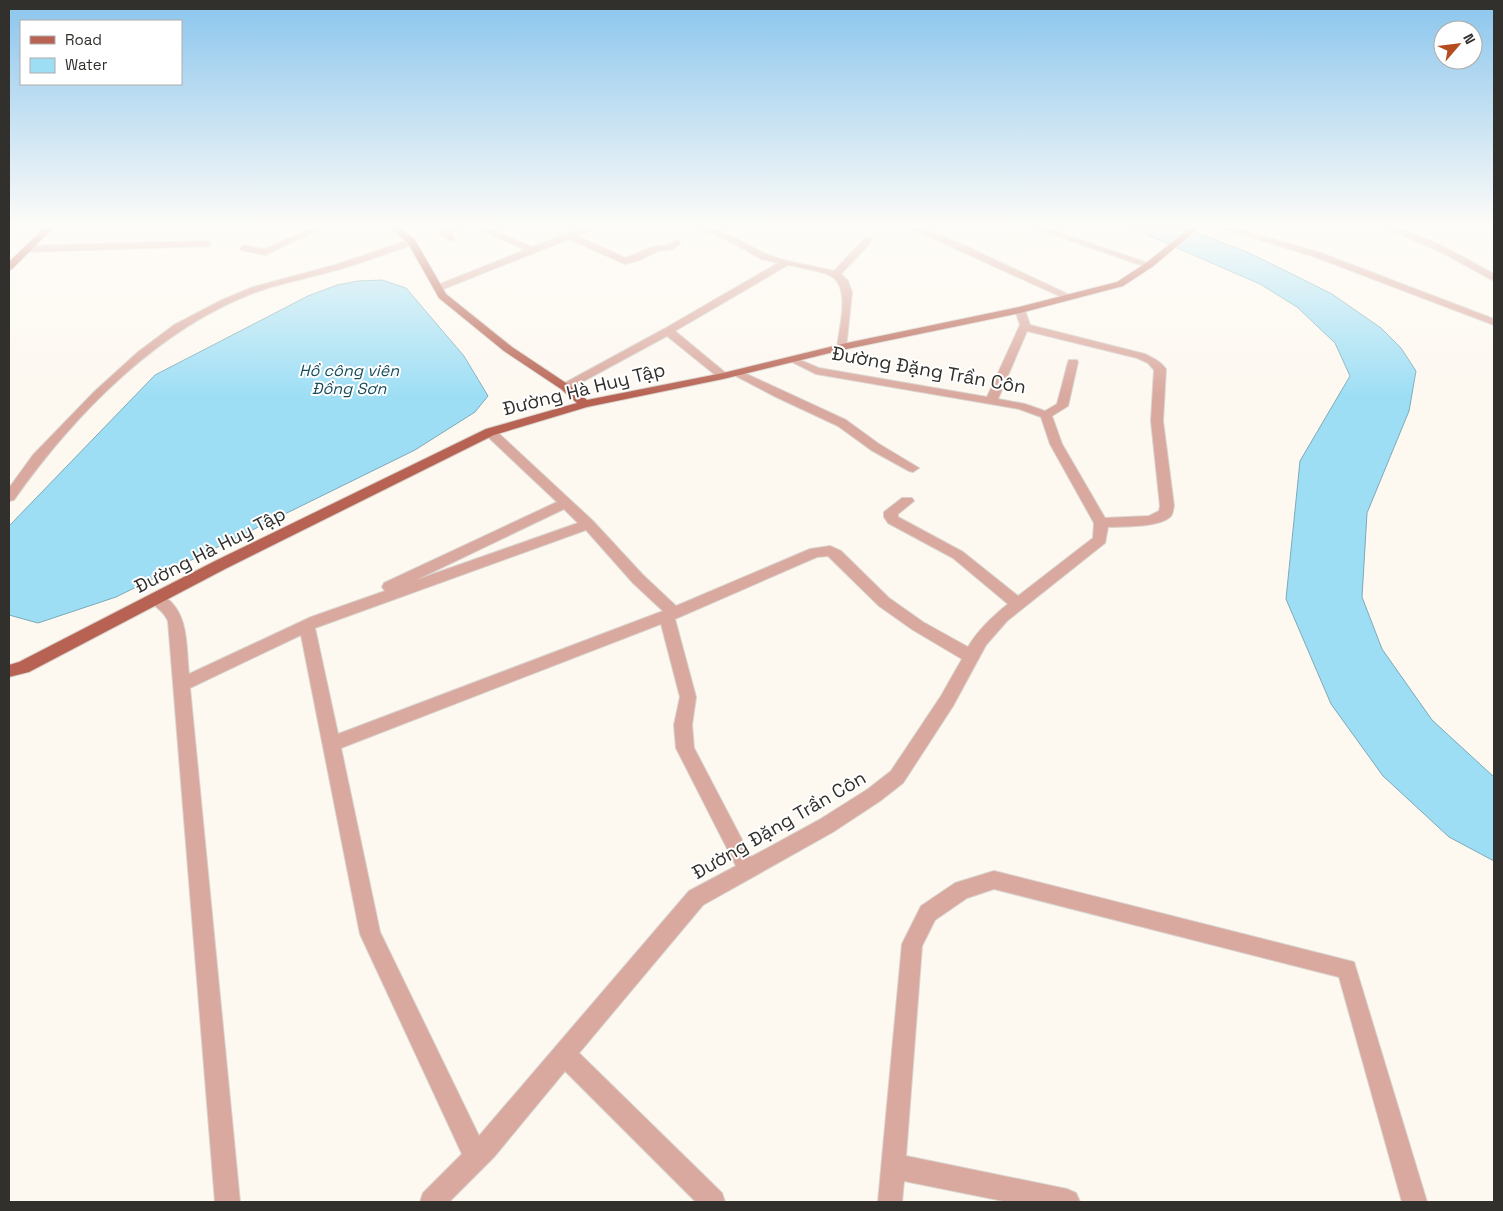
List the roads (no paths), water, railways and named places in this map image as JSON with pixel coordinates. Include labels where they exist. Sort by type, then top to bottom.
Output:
[{"type":"main road","points":[[436,285],[442,296],[508,348],[565,387],[585,404]]},
{"type":"main road","name":"Đường Hà Huy Tập","points":[[9,671],[23,668],[220,565],[490,432],[585,404],[738,373],[842,346],[1020,310],[1118,285]]},
{"type":"street","points":[[9,498],[36,458],[99,393],[142,354],[178,327],[225,302],[256,289],[273,285]]},
{"type":"street","points":[[438,288],[447,285]]},
{"type":"street","points":[[565,387],[746,285]]},
{"type":"street","points":[[842,346],[848,295],[846,285]]},
{"type":"street","points":[[1041,285],[1069,297]]},
{"type":"street","points":[[1396,285],[1494,322]]},
{"type":"street","points":[[991,401],[1005,366],[1025,327],[1025,320],[1020,310]]},
{"type":"street","points":[[1025,327],[1141,356],[1152,361],[1160,369],[1157,388],[1157,430],[1167,506],[1165,514],[1151,520],[1101,523]]},
{"type":"street","points":[[668,330],[723,376]]},
{"type":"street","name":"Đường Đặng Trần Côn","points":[[432,1202],[476,1156],[696,898],[826,826],[874,795],[897,777],[921,744],[980,641],[1002,616],[1100,540],[1101,523],[1056,444],[1046,415],[1021,406],[816,371],[793,360]]},
{"type":"street","points":[[1046,415],[1062,406],[1073,362]]},
{"type":"street","points":[[738,373],[780,395],[842,423],[875,447],[913,468]]},
{"type":"street","points":[[490,432],[588,524],[670,615],[688,698],[682,725],[685,748],[748,870]]},
{"type":"street","points":[[907,501],[891,512],[891,517],[894,520],[958,554],[1018,604]]},
{"type":"street","points":[[182,684],[566,503]]},
{"type":"street","points":[[307,625],[588,524]]},
{"type":"street","points":[[332,744],[670,615],[814,552],[830,551],[846,562],[884,602],[918,626],[972,657]]},
{"type":"street","points":[[156,598],[169,607],[176,621],[227,1202]]},
{"type":"street","points":[[307,625],[370,934],[476,1156]]},
{"type":"street","points":[[890,1202],[912,944],[928,913],[962,890],[994,880],[1348,969],[1415,1202]]},
{"type":"street","points":[[564,1054],[714,1202]]},
{"type":"street","points":[[893,1166],[1067,1202]]},
{"type":"water","name":"Hồ công viên Đồng Sơn","points":[[337,285],[396,285],[406,288],[464,356],[488,396],[475,412],[415,450],[116,597],[38,623],[9,615],[9,526],[155,375],[308,296]]},
{"type":"water","points":[[1261,285],[1313,285],[1332,294],[1381,328],[1401,348],[1416,371],[1409,411],[1367,513],[1362,597],[1382,649],[1432,720],[1494,777],[1494,861],[1449,837],[1383,776],[1331,704],[1286,599],[1300,461],[1350,376],[1335,343],[1297,307]]}]
